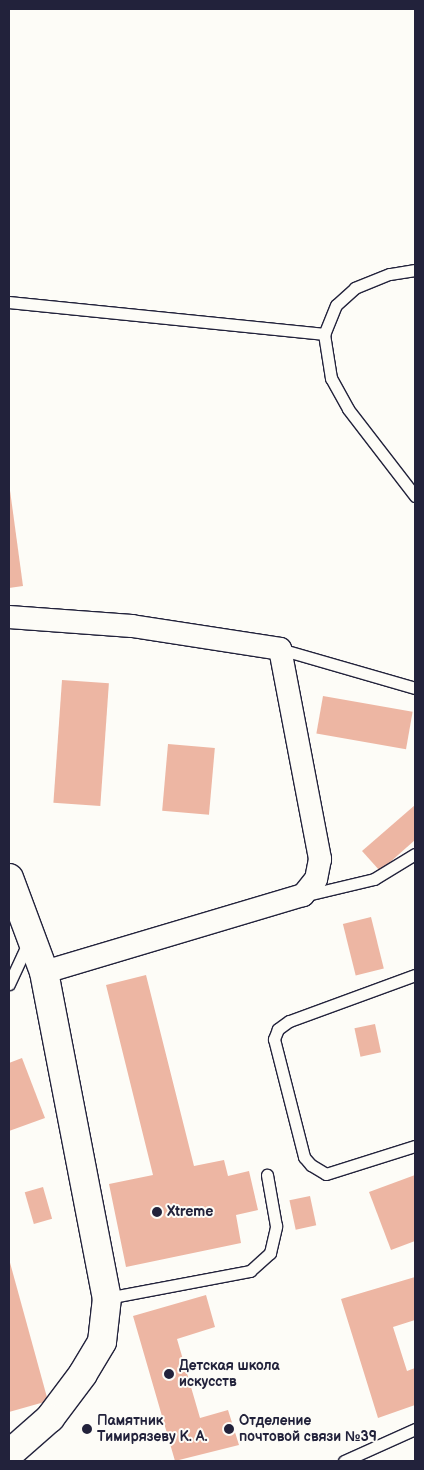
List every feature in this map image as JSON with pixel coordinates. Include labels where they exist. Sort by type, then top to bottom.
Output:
[{"type":"street","points":[[9,617],[132,626],[280,649],[320,860],[316,879],[303,896],[44,972]]},
{"type":"street","points":[[9,878],[33,932],[44,972],[107,1298],[102,1342],[83,1374],[50,1418],[9,1454]]},
{"type":"lane","points":[[415,270],[389,274],[355,288],[336,305],[324,334],[331,378],[348,410],[415,496]]},
{"type":"lane","points":[[9,302],[324,334]]},
{"type":"lane","points":[[280,649],[415,688]]},
{"type":"lane","points":[[303,896],[374,879],[415,854]]},
{"type":"lane","points":[[9,984],[33,932]]},
{"type":"lane","points":[[415,975],[289,1021],[278,1029],[274,1039],[304,1158],[311,1166],[326,1174],[415,1146]]},
{"type":"lane","points":[[107,1298],[250,1271],[270,1253],[276,1226],[268,1175]]},
{"type":"lane","points":[[344,1461],[415,1429]]},
{"type":"building","points":[[9,483],[23,586],[9,588]]},
{"type":"building","points":[[62,680],[109,683],[100,806],[53,803]]},
{"type":"building","points":[[323,696],[413,712],[406,749],[316,733]]},
{"type":"building","points":[[168,744],[215,748],[209,815],[162,811]]},
{"type":"building","points":[[415,805],[415,840],[380,871],[362,851]]},
{"type":"building","points":[[371,917],[384,968],[356,975],[343,924]]},
{"type":"building","points":[[146,975],[194,1166],[224,1160],[228,1176],[249,1171],[258,1210],[236,1215],[241,1243],[126,1267],[109,1184],[153,1175],[106,985]]},
{"type":"building","points":[[375,1024],[381,1052],[360,1057],[354,1028]]},
{"type":"building","points":[[22,1058],[45,1118],[9,1131],[9,1063]]},
{"type":"building","points":[[415,1175],[415,1241],[391,1250],[369,1192]]},
{"type":"building","points":[[43,1187],[52,1219],[34,1224],[25,1192]]},
{"type":"building","points":[[310,1196],[316,1225],[296,1230],[289,1200]]},
{"type":"building","points":[[9,1259],[48,1401],[9,1412]]},
{"type":"building","points":[[415,1277],[415,1320],[393,1327],[407,1371],[415,1368],[415,1405],[378,1418],[341,1299]]},
{"type":"building","name":"Детская школа искусств","points":[[206,1295],[215,1327],[177,1339],[200,1418],[228,1410],[239,1445],[175,1461],[133,1316]]},
{"type":"place","name":"Xtreme","points":[[157,1212]]},
{"type":"place","name":"Детская школа искусств","points":[[169,1374]]},
{"type":"place","name":"Памятник Тимирязеву К. А.","points":[[87,1429]]},
{"type":"place","name":"Отделение почтовой связи №39","points":[[229,1429]]}]
